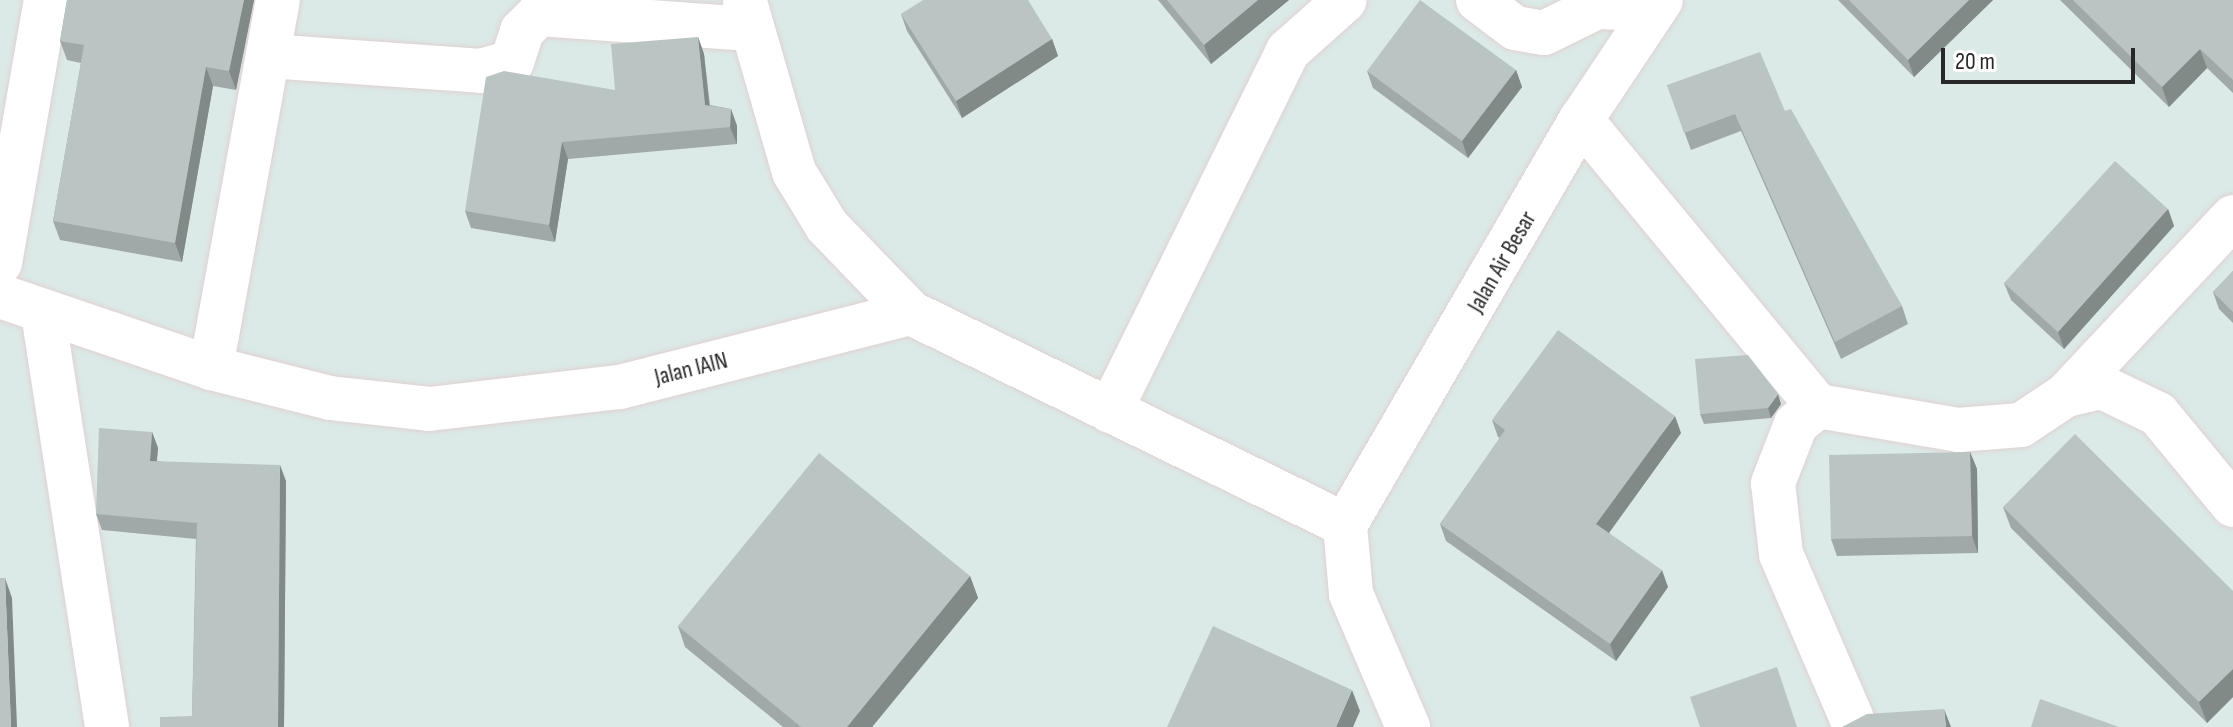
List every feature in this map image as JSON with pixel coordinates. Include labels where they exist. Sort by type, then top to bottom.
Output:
[{"type":"street","points":[[0,263],[46,0]]},
{"type":"street","points":[[211,368],[278,0]]},
{"type":"street","points":[[1110,411],[1288,51],[1345,0]]},
{"type":"street","points":[[1478,0],[1515,28],[1544,33],[1597,7],[1658,5]]},
{"type":"street","name":"Jalan Air Besar","points":[[1345,525],[1581,120],[1658,5]]},
{"type":"street","points":[[268,56],[440,62],[481,71],[512,62],[522,31],[539,14],[748,14],[794,172],[837,238],[911,313],[1345,525],[1351,594],[1408,727]]},
{"type":"street","points":[[1581,120],[1818,406],[1958,430],[2021,425],[2066,395],[2233,217]]},
{"type":"street","name":"Jalan IAIN","points":[[0,296],[211,368],[330,398],[429,409],[506,405],[620,387],[911,313]]},
{"type":"street","points":[[43,313],[107,727]]},
{"type":"street","points":[[2066,395],[2102,387],[2158,414],[2233,505]]},
{"type":"street","points":[[1818,406],[1796,424],[1773,483],[1781,554],[1852,719]]},
{"type":"building","points":[[67,0],[244,0],[229,71],[206,67],[175,243],[53,221],[84,45],[60,41]]},
{"type":"building","points":[[923,0],[1028,0],[1052,39],[956,101],[901,14]]},
{"type":"building","points":[[1167,0],[1258,0],[1204,45]]},
{"type":"building","points":[[1420,0],[1516,70],[1462,141],[1367,71]]},
{"type":"building","points":[[1849,0],[1969,0],[1908,60]]},
{"type":"building","points":[[2073,0],[2233,0],[2233,80],[2200,49],[2162,87]]},
{"type":"building","points":[[698,37],[705,105],[731,109],[730,127],[562,142],[549,225],[465,211],[486,77],[504,71],[615,90],[611,44]]},
{"type":"building","points":[[1760,52],[1785,111],[1791,109],[1902,306],[1835,342],[1735,114],[1684,133],[1667,85]]},
{"type":"building","points":[[2115,161],[2168,209],[2058,332],[2004,283]]},
{"type":"building","points":[[2233,271],[2233,312],[2213,292]]},
{"type":"building","points":[[1558,330],[1675,416],[1596,524],[1662,570],[1610,644],[1440,524],[1505,430],[1492,420]]},
{"type":"building","points":[[1748,355],[1778,394],[1768,408],[1700,414],[1695,359]]},
{"type":"building","points":[[99,428],[152,432],[150,461],[280,465],[278,727],[160,727],[160,717],[192,716],[197,523],[96,514]]},
{"type":"building","points":[[2075,434],[2233,591],[2233,669],[2199,702],[2003,507]]},
{"type":"building","points":[[1970,452],[1972,536],[1831,539],[1829,455]]},
{"type":"building","points":[[819,453],[970,576],[847,727],[801,727],[678,626]]},
{"type":"building","points":[[0,578],[5,578],[11,727],[0,727]]},
{"type":"building","points":[[1213,626],[1352,690],[1336,727],[1167,727]]},
{"type":"building","points":[[1777,667],[1797,727],[1700,727],[1690,697]]},
{"type":"building","points":[[2040,699],[2119,727],[2031,727]]},
{"type":"building","points":[[1944,709],[1946,727],[1842,727],[1867,714]]}]
